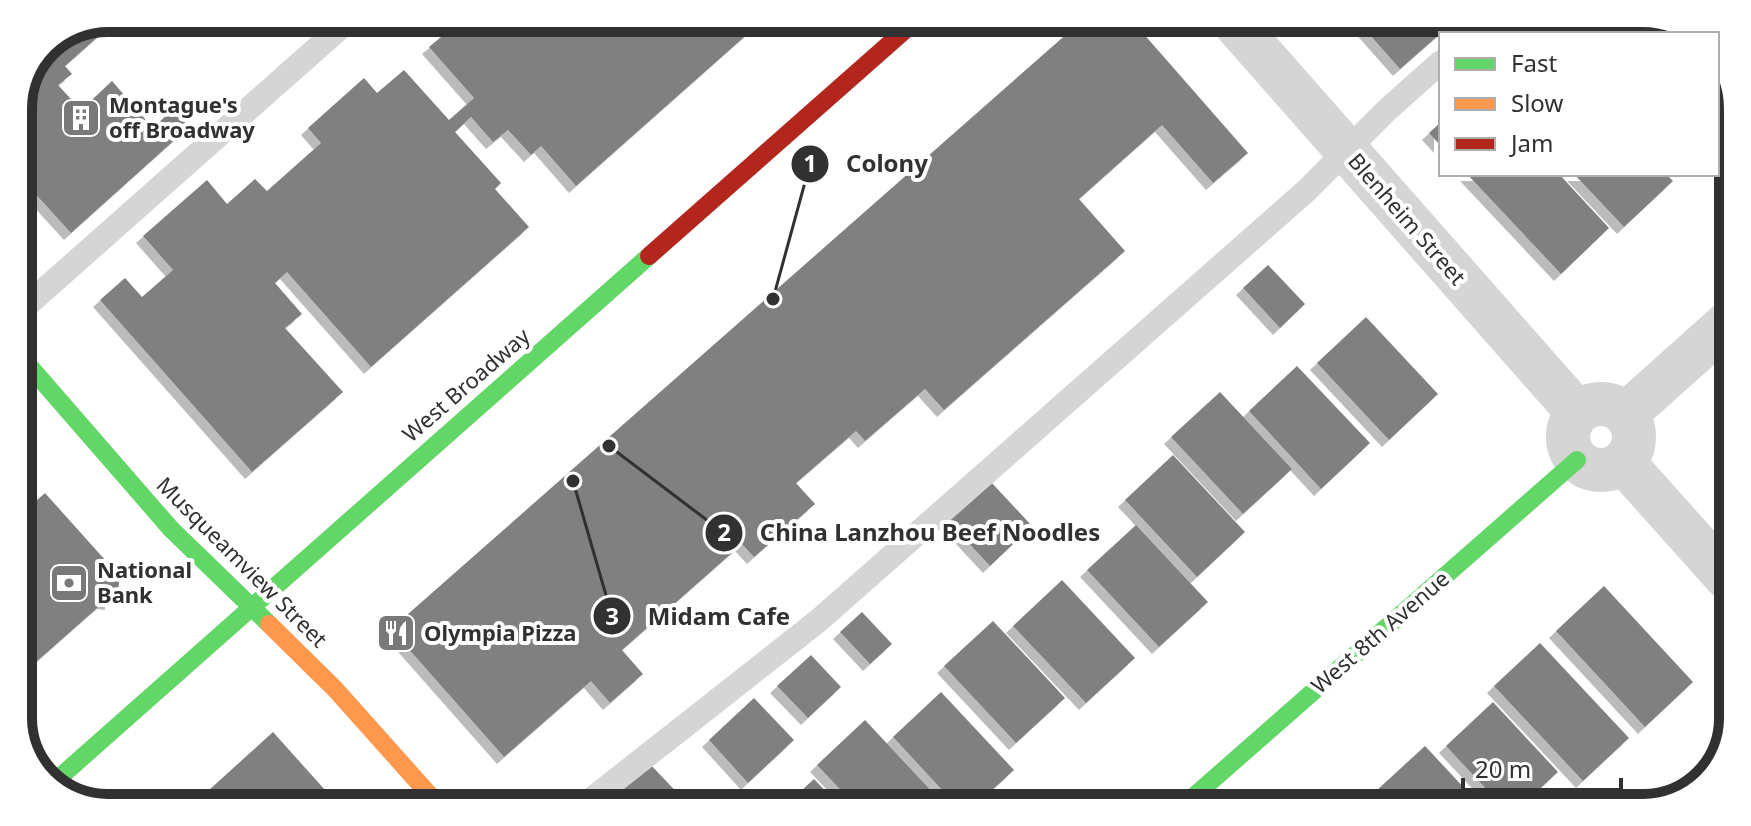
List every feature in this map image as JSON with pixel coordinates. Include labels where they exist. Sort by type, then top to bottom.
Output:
[{"type":"main road","name":"West Broadway","points":[[60,777],[903,32]]},
{"type":"main road","name":"Musqueamview Street","points":[[32,369],[171,529],[335,689],[429,794]]},
{"type":"main road","name":"West 8th Avenue","points":[[1197,794],[1577,460]]},
{"type":"street","name":"Blenheim Street","points":[[1242,32],[1578,413]]},
{"type":"street","points":[[1626,414],[1719,331]]},
{"type":"street","points":[[1597,404],[1607,404],[1626,414],[1632,423],[1634,444],[1623,462],[1614,468],[1594,470],[1577,460],[1568,441],[1572,421],[1578,413],[1597,404]]},
{"type":"street","points":[[1623,462],[1719,569]]},
{"type":"lane","points":[[32,301],[335,32]]},
{"type":"lane","points":[[598,794],[818,621],[1306,191],[1439,64]]},
{"type":"building","points":[[447,32],[750,32],[576,186],[541,146],[531,155],[508,130],[493,142],[471,117],[455,132],[501,183],[495,189],[529,227],[371,367],[287,272],[275,283],[302,314],[285,328],[343,392],[252,472],[100,300],[125,278],[142,297],[173,270],[143,236],[207,180],[227,204],[255,179],[267,191],[321,143],[308,128],[364,78],[377,93],[404,70],[449,120],[474,98],[429,47]]},
{"type":"building","points":[[1069,32],[1142,32],[1248,153],[1213,183],[1162,125],[1079,199],[1125,251],[944,410],[925,389],[865,441],[856,431],[796,483],[815,504],[754,557],[742,544],[622,650],[643,674],[610,703],[591,681],[504,757],[391,629]]},
{"type":"building","points":[[1367,32],[1439,32],[1439,35],[1400,69]]},
{"type":"building","name":"Montague's off Broadway","points":[[103,33],[65,66],[72,74],[58,85],[81,110],[112,81],[153,128],[173,109],[189,127],[71,233],[32,190],[32,103],[40,74],[58,51],[84,36]]},
{"type":"building","points":[[1439,124],[1439,144],[1429,133]]},
{"type":"building","points":[[1469,176],[1561,176],[1609,228],[1561,274]]},
{"type":"building","points":[[1576,176],[1668,176],[1673,181],[1624,227]]},
{"type":"building","points":[[1268,265],[1305,304],[1280,328],[1243,288]]},
{"type":"building","points":[[1366,317],[1438,394],[1389,440],[1317,363]]},
{"type":"building","points":[[1297,366],[1370,443],[1321,489],[1249,411]]},
{"type":"building","points":[[1220,392],[1292,469],[1243,514],[1171,437]]},
{"type":"building","points":[[1173,455],[1245,532],[1197,577],[1125,500]]},
{"type":"building","points":[[990,481],[1032,526],[990,566],[948,521]]},
{"type":"building","name":"National Bank","points":[[45,493],[106,561],[115,563],[115,570],[120,570],[118,596],[112,595],[112,603],[104,602],[32,666],[32,505]]},
{"type":"building","points":[[1136,525],[1208,602],[1159,647],[1087,570]]},
{"type":"building","points":[[1062,580],[1135,658],[1086,703],[1013,626]]},
{"type":"building","points":[[1604,586],[1693,682],[1645,727],[1556,631]]},
{"type":"building","points":[[862,612],[892,644],[870,664],[840,632]]},
{"type":"building","points":[[993,621],[1065,698],[1016,743],[944,666]]},
{"type":"building","points":[[1540,643],[1629,738],[1583,781],[1494,686]]},
{"type":"building","points":[[811,655],[841,687],[808,718],[777,686]]},
{"type":"building","points":[[941,692],[1014,770],[988,794],[946,794],[893,737]]},
{"type":"building","points":[[754,698],[794,740],[748,783],[709,740]]},
{"type":"building","points":[[1493,702],[1558,772],[1534,794],[1491,794],[1446,746]]},
{"type":"building","points":[[865,720],[934,794],[844,794],[817,765]]},
{"type":"building","points":[[273,732],[329,794],[205,794]]},
{"type":"building","points":[[1425,746],[1470,794],[1377,794],[1375,792]]},
{"type":"building","points":[[648,762],[678,794],[614,794]]},
{"type":"building","points":[[814,779],[828,794],[798,794]]},
{"type":"traffic: fast","points":[[60,777],[649,256]]},
{"type":"traffic: fast","points":[[32,369],[171,529],[269,624]]},
{"type":"traffic: fast","points":[[1197,794],[1577,460]]},
{"type":"traffic: slow","points":[[269,624],[335,689],[429,794]]},
{"type":"traffic: jam","points":[[649,256],[903,32]]},
{"type":"place","name":"Montague's off Broadway","points":[[81,118]]},
{"type":"place","name":"Colony","points":[[773,299]]},
{"type":"place","name":"China Lanzhou Beef Noodles","points":[[609,446]]},
{"type":"place","name":"Midam Cafe","points":[[573,481]]},
{"type":"place","name":"National Bank","points":[[69,583]]},
{"type":"place","name":"Olympia Pizza","points":[[396,633]]}]
